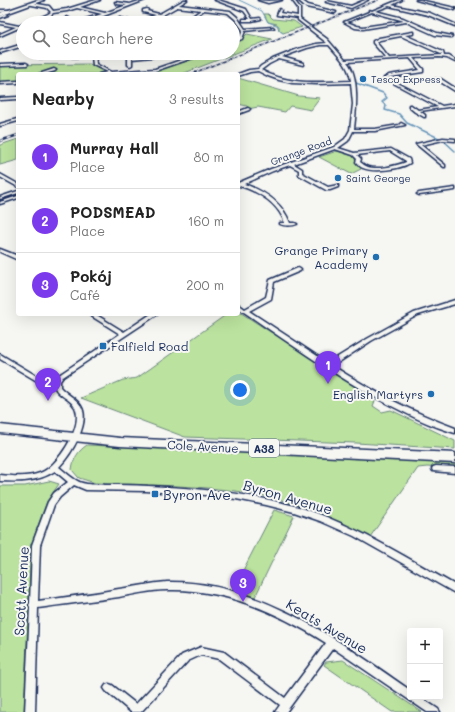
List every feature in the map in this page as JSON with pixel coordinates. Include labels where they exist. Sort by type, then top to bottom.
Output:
[{"type":"highway","name":"Cole Avenue","points":[[0,429],[74,438],[455,458]]},
{"type":"main road","points":[[0,16],[42,0]]},
{"type":"street","points":[[46,16],[52,12],[63,11],[99,0]]},
{"type":"street","points":[[100,16],[144,0]]},
{"type":"street","points":[[154,16],[177,6],[186,0]]},
{"type":"street","points":[[216,0],[245,10],[252,20]]},
{"type":"street","points":[[259,0],[268,2],[281,0]]},
{"type":"street","points":[[292,0],[299,8],[298,16]]},
{"type":"street","points":[[299,0],[305,6],[334,12]]},
{"type":"street","points":[[313,8],[332,0]]},
{"type":"street","points":[[327,2],[351,7],[367,0]]},
{"type":"street","points":[[401,0],[345,22],[356,27],[363,28],[407,21]]},
{"type":"street","points":[[417,0],[455,9]]},
{"type":"street","points":[[115,2],[141,5]]},
{"type":"street","points":[[33,4],[48,7],[52,12]]},
{"type":"street","points":[[389,4],[429,14],[455,25]]},
{"type":"street","points":[[177,6],[230,13],[233,16]]},
{"type":"street","points":[[76,7],[106,14]]},
{"type":"street","points":[[194,16],[204,9]]},
{"type":"street","points":[[280,9],[278,14],[298,16],[330,44],[345,60],[352,74],[353,82],[355,104],[352,130],[403,126],[401,124]]},
{"type":"street","points":[[147,10],[144,11],[160,14]]},
{"type":"street","points":[[0,11],[9,13]]},
{"type":"street","points":[[370,11],[407,21],[436,34],[453,34],[455,40]]},
{"type":"street","points":[[244,20],[260,19]]},
{"type":"street","points":[[0,23],[16,25]]},
{"type":"street","points":[[240,23],[244,30]]},
{"type":"street","points":[[0,35],[16,28]]},
{"type":"street","points":[[244,30],[273,28]]},
{"type":"street","points":[[240,38],[244,30]]},
{"type":"street","points":[[388,58],[374,42],[379,39],[412,33]]},
{"type":"street","points":[[402,35],[442,53],[443,56]]},
{"type":"street","points":[[259,70],[264,65],[311,45],[330,44]]},
{"type":"street","points":[[0,52],[16,47]]},
{"type":"street","points":[[345,60],[443,56],[455,61]]},
{"type":"street","points":[[410,57],[422,71],[389,76],[386,78],[441,107]]},
{"type":"street","points":[[280,58],[302,64]]},
{"type":"street","points":[[94,60],[94,64],[110,72],[155,70],[185,60]]},
{"type":"street","points":[[130,60],[130,65]]},
{"type":"street","points":[[0,65],[26,64]]},
{"type":"street","points":[[48,72],[54,70]]},
{"type":"street","points":[[240,74],[249,71],[259,70],[266,74],[297,82],[353,82]]},
{"type":"street","points":[[436,80],[440,80],[455,90]]},
{"type":"street","points":[[0,83],[16,82]]},
{"type":"street","points":[[0,100],[16,98]]},
{"type":"street","points":[[416,110],[455,105]]},
{"type":"street","points":[[410,106],[424,116]]},
{"type":"street","points":[[240,112],[248,109]]},
{"type":"street","points":[[0,121],[5,124]]},
{"type":"street","points":[[0,125],[16,121]]},
{"type":"street","name":"Grange Road","points":[[240,183],[335,148],[347,140],[352,130]]},
{"type":"street","points":[[444,166],[418,144],[443,139],[455,140]]},
{"type":"street","points":[[335,148],[354,154],[392,150],[408,160],[408,163],[402,166],[374,169],[364,168],[358,162],[359,159],[354,154]]},
{"type":"street","points":[[291,164],[301,170],[300,174],[328,189],[336,186]]},
{"type":"street","points":[[0,175],[16,185]]},
{"type":"street","points":[[240,183],[258,192],[276,204],[287,218],[288,224]]},
{"type":"street","points":[[419,194],[455,189]]},
{"type":"street","points":[[0,198],[16,193]]},
{"type":"street","points":[[0,203],[16,198]]},
{"type":"street","points":[[282,224],[296,224]]},
{"type":"street","points":[[0,250],[16,257]]},
{"type":"street","points":[[246,311],[269,298],[272,281],[298,270]]},
{"type":"street","points":[[330,365],[369,340],[416,314],[455,302]]},
{"type":"street","points":[[240,307],[392,404],[424,419],[455,430]]},
{"type":"street","points":[[94,316],[124,334]]},
{"type":"street","points":[[0,478],[27,479],[45,474],[56,468],[66,456],[74,438],[79,422],[80,411],[76,403],[61,393],[57,387],[57,381],[62,376],[152,316]]},
{"type":"street","points":[[0,356],[39,380],[57,381]]},
{"type":"street","name":"Byron Avenue","points":[[56,468],[72,482],[86,487],[219,493],[275,504],[324,520],[347,530],[455,589]]},
{"type":"street","points":[[436,470],[455,470]]},
{"type":"street","name":"Scott Avenue","points":[[30,712],[36,545],[51,504],[57,495],[72,482]]},
{"type":"street","name":"Keats Avenue","points":[[33,605],[169,586],[202,589],[230,595],[282,613],[332,642],[407,693]]},
{"type":"street","points":[[280,712],[332,642]]},
{"type":"street","points":[[109,688],[136,710],[185,658],[201,651],[221,655],[286,704]]},
{"type":"street","points":[[417,700],[435,712]]},
{"type":"green space","points":[[264,14],[268,14],[273,19],[294,21],[302,27],[283,33],[279,30],[277,24],[268,22]]},
{"type":"green space","points":[[247,34],[272,39],[240,51],[240,41]]},
{"type":"green space","points":[[190,60],[218,60],[187,72],[117,72],[165,68]]},
{"type":"green space","points":[[90,64],[103,72],[16,72],[16,82],[0,83],[0,65]]},
{"type":"green space","points":[[240,79],[299,96],[320,98],[311,110],[290,106],[285,112],[258,107],[248,109],[247,106],[240,104]]},
{"type":"green space","points":[[16,140],[16,161],[0,165],[0,145]]},
{"type":"green space","points":[[337,151],[353,156],[361,169],[351,174],[319,157]]},
{"type":"green space","points":[[240,312],[373,398],[375,401],[373,406],[382,412],[391,410],[455,441],[455,449],[356,443],[185,437],[81,398],[123,380],[137,378],[224,316],[240,316]]},
{"type":"green space","points":[[87,445],[420,460],[455,463],[455,469],[427,467],[418,468],[370,537],[310,510],[289,502],[265,496],[193,487],[95,483],[79,478],[72,470],[76,456]]},
{"type":"green space","points":[[49,481],[59,484],[47,501],[31,545],[24,712],[0,712],[0,486],[25,486]]},
{"type":"green space","points":[[274,510],[294,516],[255,597],[235,592],[233,590]]},
{"type":"green space","points":[[343,660],[422,712],[392,712],[324,665],[326,662]]},
{"type":"waterway","points":[[239,0],[262,11],[268,22],[279,26],[279,30],[283,33]]},
{"type":"waterway","points":[[356,83],[383,93],[387,98],[382,102],[386,106],[385,110],[399,114],[407,123],[443,140],[455,151]]},
{"type":"railway","points":[[240,55],[378,0]]},
{"type":"railway","points":[[196,72],[226,60]]},
{"type":"railway","points":[[0,141],[16,136]]},
{"type":"place","name":"Tesco Express","points":[[363,79]]},
{"type":"place","name":"Saint George","points":[[338,178]]},
{"type":"place","name":"Grange Primary Academy","points":[[376,257]]},
{"type":"place","name":"Falfield Road","points":[[103,346]]},
{"type":"place","name":"Murray Hall","points":[[328,384]]},
{"type":"place","name":"English Martyrs","points":[[431,394]]},
{"type":"place","name":"PODSMEAD","points":[[48,401]]},
{"type":"place","name":"Byron Ave","points":[[155,494]]},
{"type":"place","name":"Pokój","points":[[243,602]]}]
